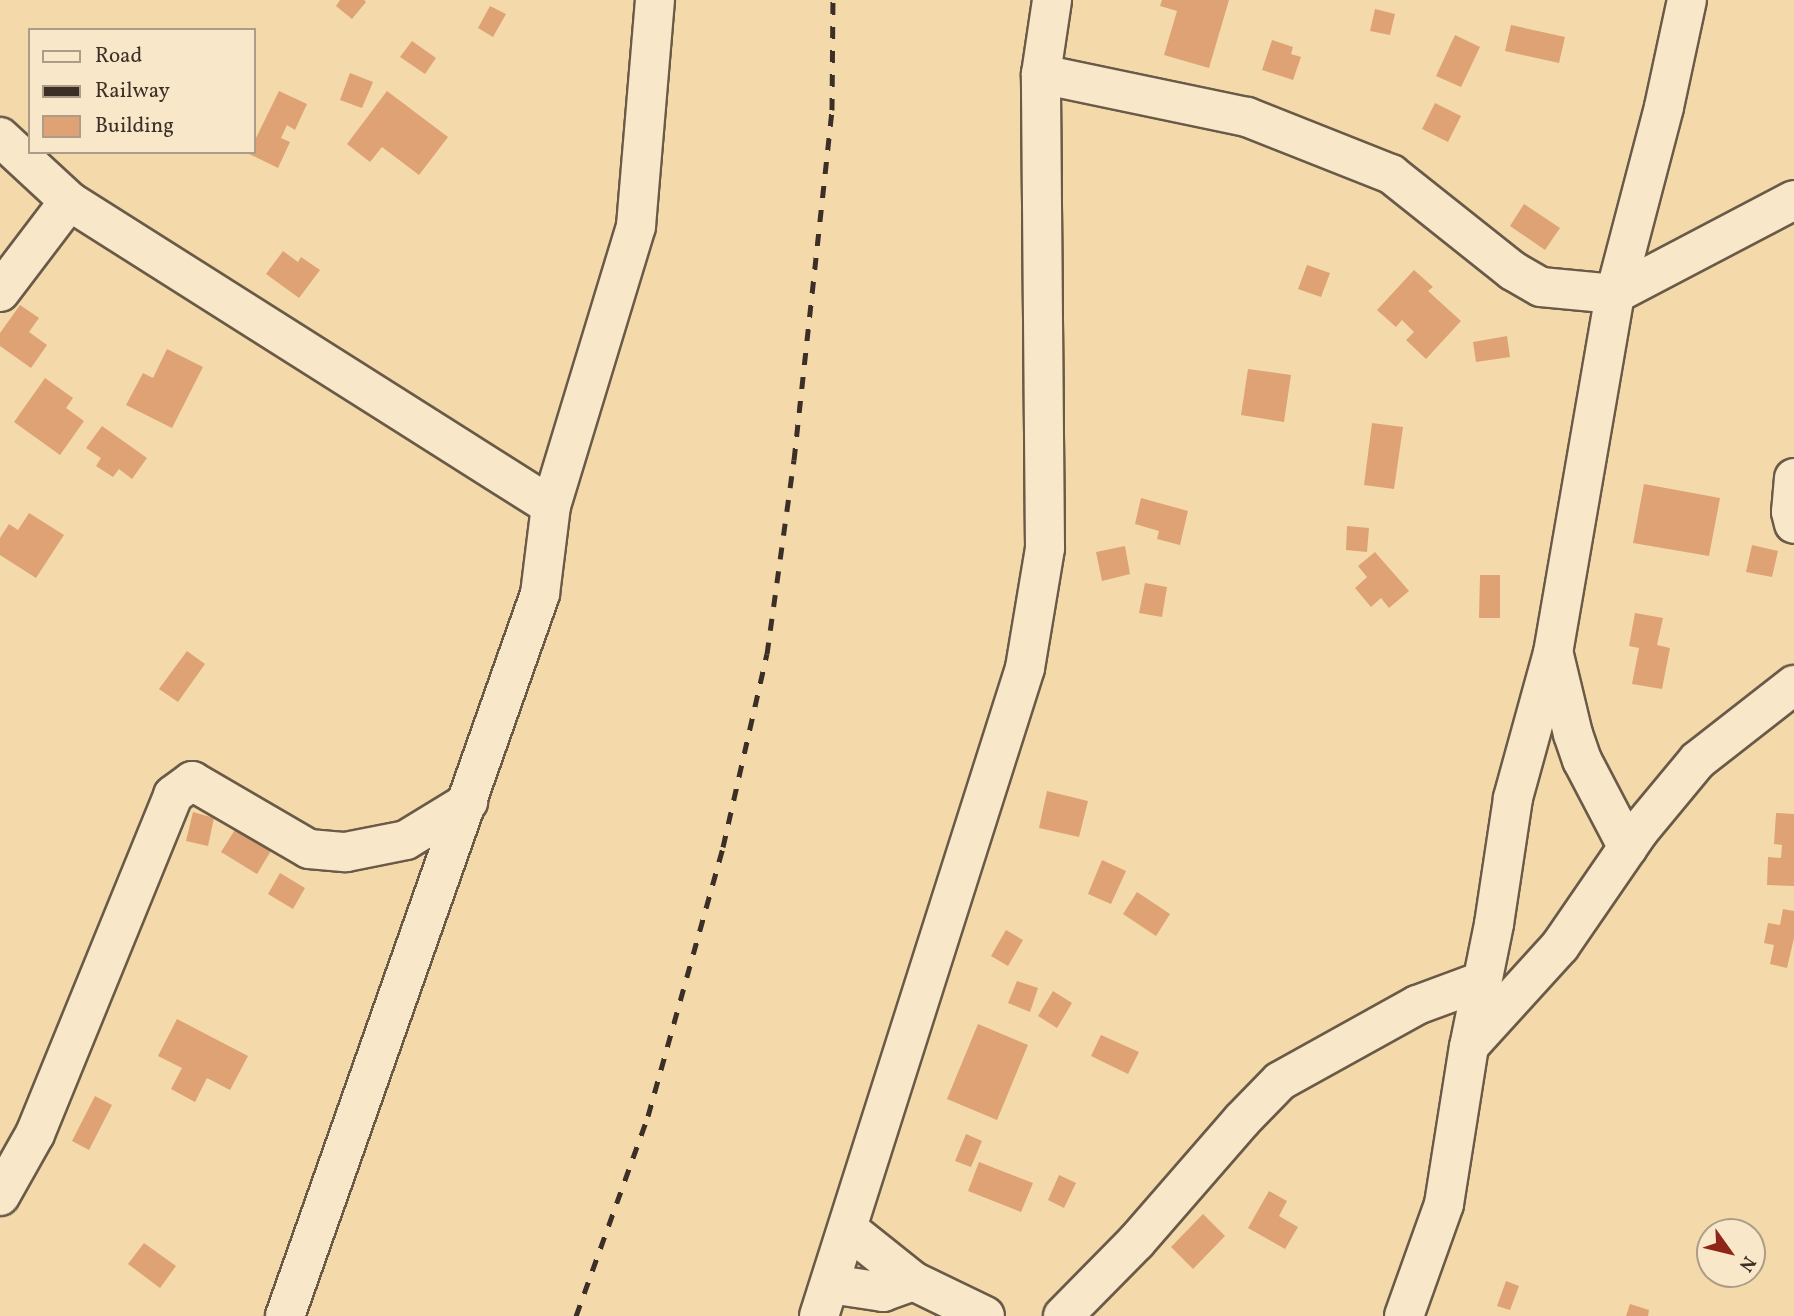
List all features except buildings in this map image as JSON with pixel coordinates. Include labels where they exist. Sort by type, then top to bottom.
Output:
[{"type":"street","points":[[285,1316],[540,594],[551,506],[636,226],[655,0]]},
{"type":"street","points":[[913,1281],[883,1292],[824,1300],[1025,668],[1042,561],[1041,74],[1052,0]]},
{"type":"street","points":[[1404,1316],[1444,1205],[1513,798],[1553,653],[1615,294],[1664,107],[1687,0]]},
{"type":"street","points":[[1041,74],[1247,117],[1391,174],[1531,284],[1554,290],[1615,294],[1793,203]]},
{"type":"street","points":[[0,137],[69,201],[551,506]]},
{"type":"street","points":[[0,292],[69,201]]},
{"type":"street","points":[[1794,478],[1791,512],[1794,524]]},
{"type":"street","points":[[1553,653],[1582,760],[1628,848]]},
{"type":"street","points":[[1469,1046],[1560,946],[1628,848],[1698,760],[1794,685]]},
{"type":"street","points":[[0,1196],[36,1134],[173,795],[192,781],[309,849],[346,852],[406,840],[468,802]]},
{"type":"street","points":[[1063,1316],[1136,1242],[1242,1120],[1280,1081],[1417,1005],[1482,981]]},
{"type":"street","points":[[848,1229],[913,1281],[985,1316]]},
{"type":"railway","points":[[576,1316],[648,1116],[723,847],[767,654],[794,460],[832,110],[833,0]]}]
